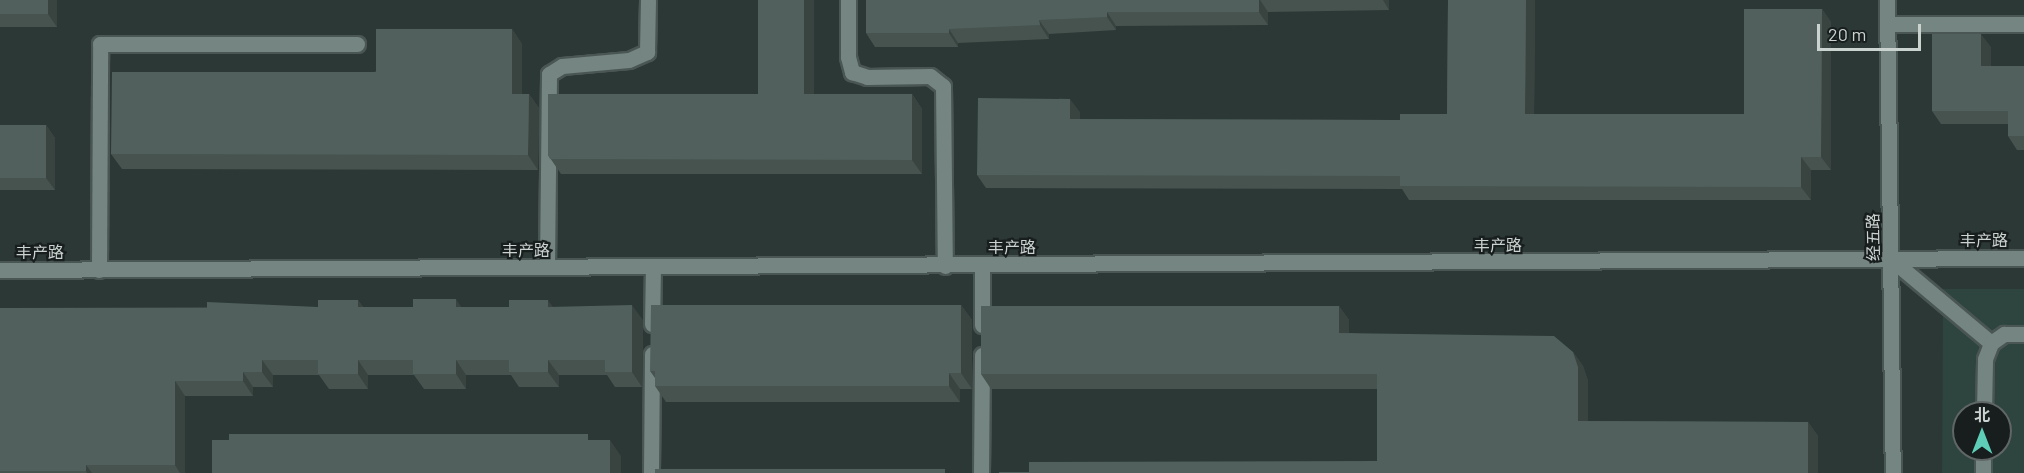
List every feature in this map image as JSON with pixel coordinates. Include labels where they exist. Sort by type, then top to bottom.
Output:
[{"type":"street","points":[[547,267],[549,74],[562,66],[629,60],[647,52],[648,0]]},
{"type":"street","points":[[848,0],[848,57],[852,72],[867,78],[930,76],[943,86],[945,266]]},
{"type":"street","name":"经五路","points":[[1887,0],[1893,473]]},
{"type":"street","points":[[1888,24],[2024,24]]},
{"type":"street","points":[[99,270],[100,44],[357,44]]},
{"type":"street","name":"丰产路","points":[[0,270],[2024,258]]},
{"type":"street","points":[[1891,259],[1991,343]]},
{"type":"street","points":[[981,473],[982,265]]},
{"type":"street","points":[[651,473],[653,267]]},
{"type":"street","points":[[1984,401],[1985,359],[1991,343],[2004,334],[2024,334]]},
{"type":"shaded area","points":[[1943,289],[2024,289],[2024,473],[1942,473]]},
{"type":"building","points":[[0,0],[48,0],[48,14],[0,14]]},
{"type":"building","points":[[758,0],[804,0],[804,94],[912,94],[912,160],[550,159],[548,155],[548,94],[758,94]]},
{"type":"building","points":[[866,0],[1259,0],[1259,12],[1107,12],[1107,17],[1039,20],[1040,25],[949,29],[949,33],[866,33]]},
{"type":"building","points":[[1448,0],[1526,0],[1525,114],[1744,114],[1744,9],[1822,9],[1821,157],[1801,157],[1801,187],[1400,186],[1400,176],[977,175],[978,98],[1070,99],[1070,119],[1400,120],[1400,114],[1447,114]]},
{"type":"building","points":[[376,29],[512,29],[512,94],[529,94],[528,155],[111,154],[112,72],[376,72]]},
{"type":"building","points":[[1932,34],[1981,34],[1981,66],[2024,66],[2024,136],[2008,136],[2008,111],[1932,111]]},
{"type":"building","points":[[0,125],[46,125],[46,178],[0,178]]},
{"type":"building","points":[[413,299],[456,299],[456,307],[509,307],[509,300],[548,300],[548,307],[632,305],[632,372],[605,372],[605,360],[548,360],[548,372],[509,372],[509,360],[456,360],[456,374],[413,374],[413,360],[358,360],[358,374],[318,374],[318,360],[262,360],[262,372],[243,372],[243,381],[175,381],[175,465],[86,465],[86,471],[0,471],[0,308],[207,308],[207,302],[318,307],[318,300],[358,300],[358,307],[413,307]]},
{"type":"building","points":[[651,305],[961,305],[961,373],[949,373],[949,386],[655,386],[655,371],[650,371]]},
{"type":"building","points":[[981,306],[1339,306],[1339,333],[1554,336],[1573,352],[1578,367],[1578,421],[1808,422],[1808,473],[999,473],[1029,472],[1029,462],[1377,461],[1377,374],[981,374]]},
{"type":"building","points":[[229,434],[588,434],[588,440],[610,440],[610,473],[212,473],[212,440],[229,440]]},
{"type":"building","points":[[655,469],[945,469],[945,473],[655,473]]}]
